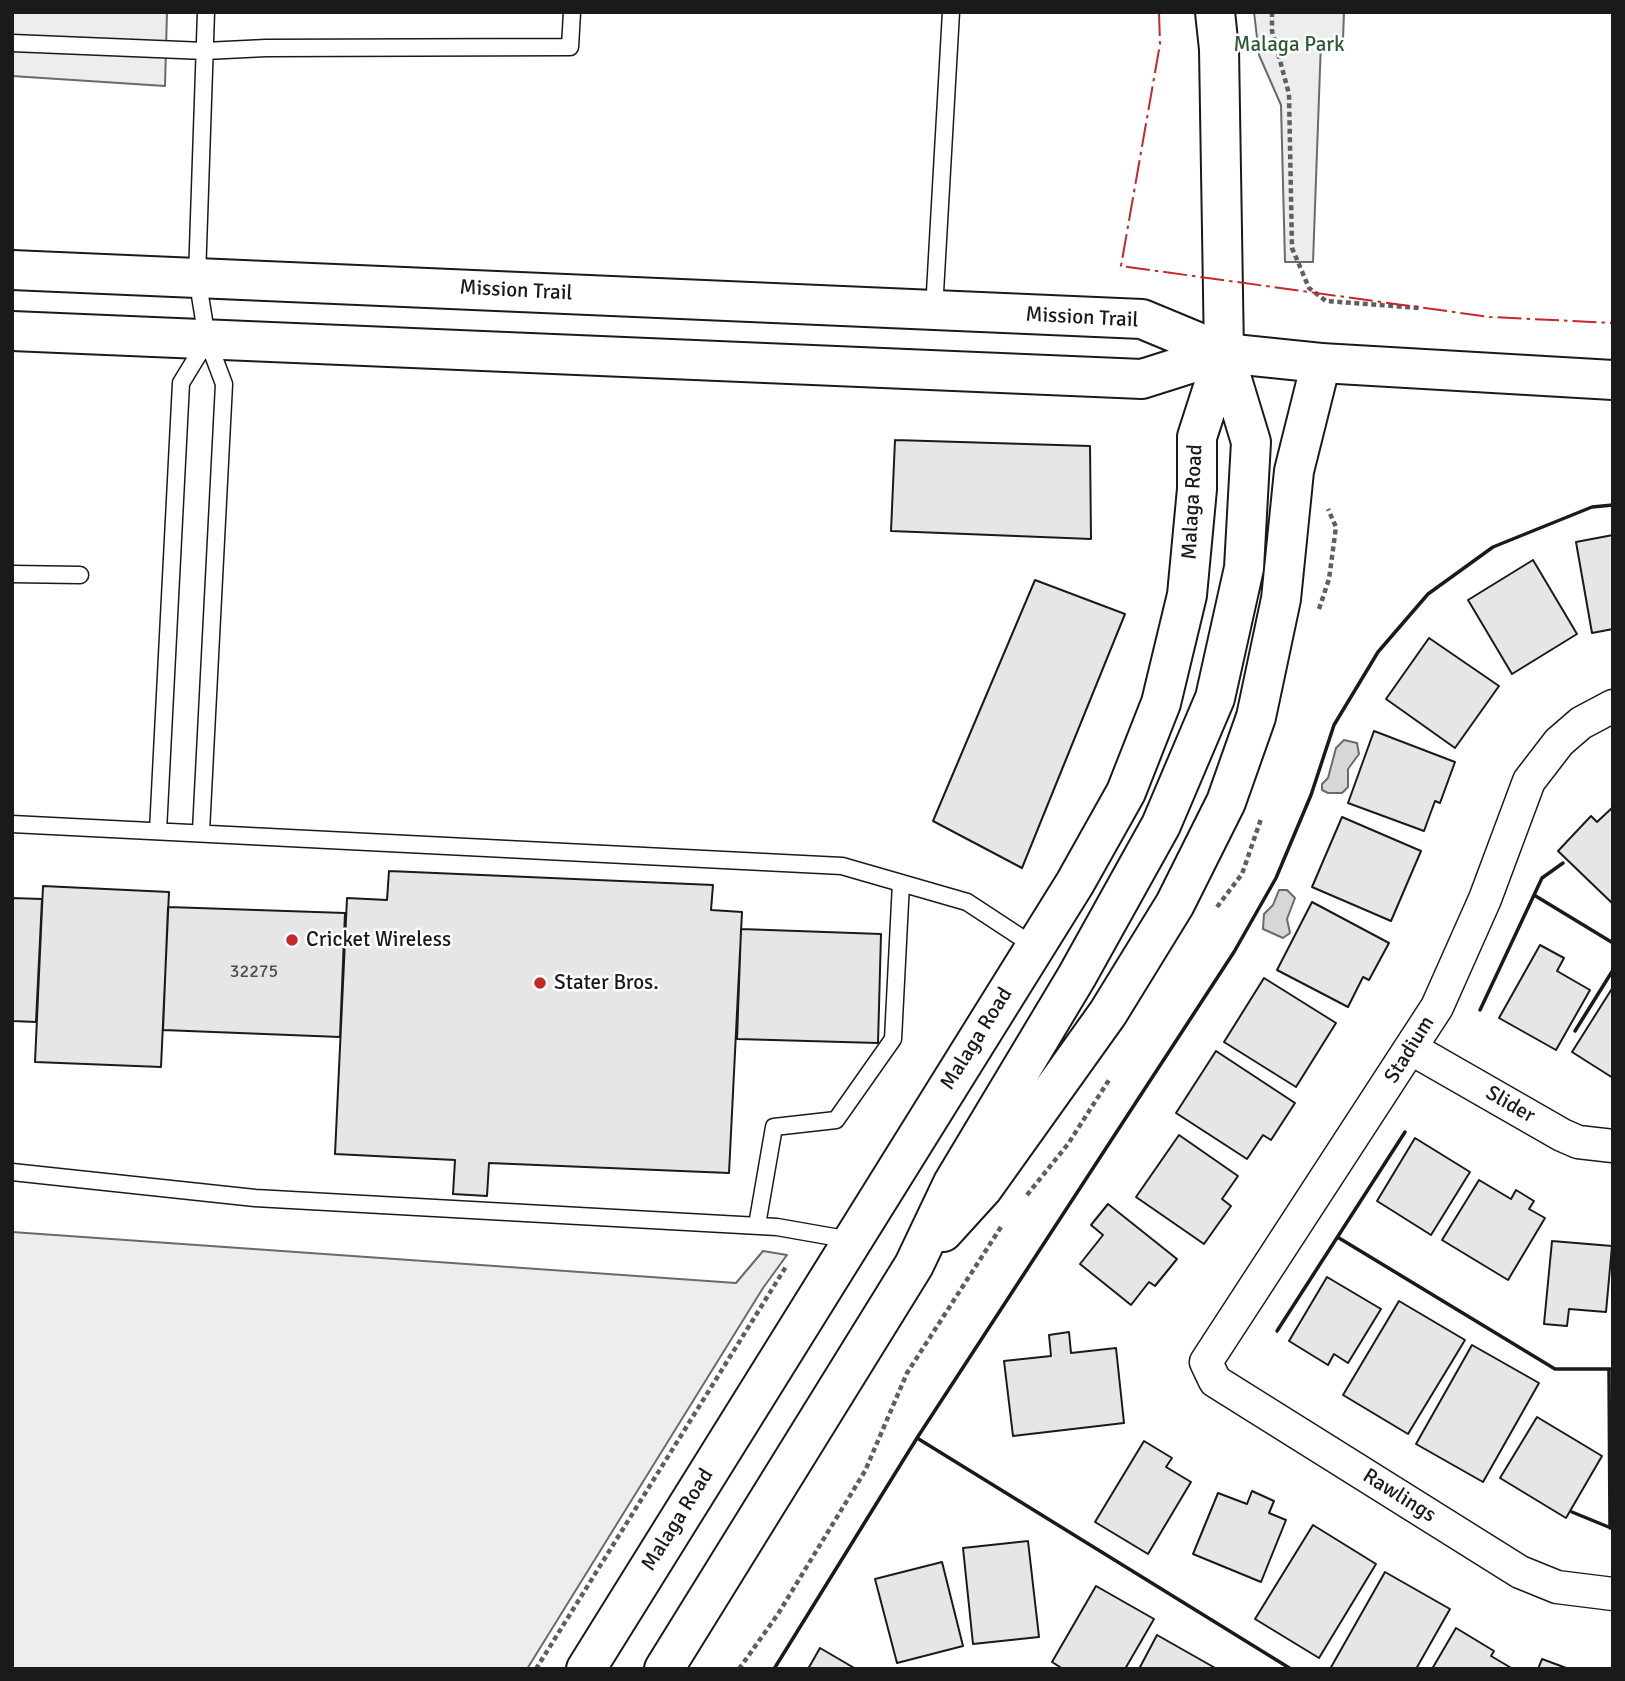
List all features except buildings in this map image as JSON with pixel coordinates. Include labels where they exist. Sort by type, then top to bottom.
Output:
[{"type":"street","name":"Malaga Road","points":[[664,1669],[914,1265],[953,1183],[1077,976],[1161,825],[1215,698],[1244,568],[1251,442],[1224,353],[1219,49],[1215,12]]},
{"type":"street","name":"Mission Trail","points":[[12,270],[1142,319],[1224,353]]},
{"type":"street","points":[[12,331],[1142,379],[1224,353],[1321,363],[1613,380]]},
{"type":"street","name":"Malaga Road","points":[[586,1669],[1075,883],[1126,792],[1161,703],[1187,595],[1197,489],[1197,437],[1224,353]]},
{"type":"street","points":[[914,1265],[983,1188],[1108,1013],[1175,904],[1226,803],[1256,717],[1281,599],[1294,471],[1321,363]]},
{"type":"street","name":"Stadium","points":[[1206,1362],[1437,1007],[1461,956],[1529,781],[1559,742],[1581,723],[1613,706]]},
{"type":"street","name":"Slider","points":[[1412,1049],[1562,1135],[1578,1142],[1613,1146]]},
{"type":"street","name":"Rawlings","points":[[1206,1362],[1215,1381],[1520,1572],[1575,1591],[1613,1594]]},
{"type":"lane","points":[[201,831],[224,384],[207,339],[198,277],[206,12]]},
{"type":"lane","points":[[12,43],[205,51],[266,48],[570,47],[572,12]]},
{"type":"lane","points":[[934,311],[951,12]]},
{"type":"lane","points":[[158,831],[181,383],[207,339]]},
{"type":"lane","points":[[12,574],[80,575]]},
{"type":"lane","points":[[12,824],[201,831],[842,866],[967,902],[1034,946]]},
{"type":"lane","points":[[757,1226],[774,1127],[836,1120],[892,1039],[901,883]]},
{"type":"lane","points":[[12,1172],[255,1198],[757,1226],[851,1240]]},
{"type":"path","points":[[1272,12],[1272,31],[1289,94],[1292,248],[1309,288],[1326,301],[1420,308]]},
{"type":"path","points":[[536,1669],[787,1265]]},
{"type":"shaded area","points":[[12,12],[167,12],[165,86],[12,76]]},
{"type":"shaded area","name":"Malaga Park","points":[[1254,12],[1344,12],[1343,40],[1321,42],[1313,262],[1285,262],[1281,105],[1259,55]]},
{"type":"shaded area","points":[[1344,740],[1357,743],[1359,754],[1348,769],[1348,787],[1342,793],[1328,793],[1322,790],[1322,784],[1328,778],[1336,748]]},
{"type":"shaded area","points":[[1279,890],[1287,890],[1295,898],[1287,919],[1290,933],[1283,938],[1263,929],[1264,914],[1273,905]]},
{"type":"shaded area","points":[[12,1232],[736,1283],[763,1251],[787,1255],[763,1288],[527,1669],[12,1669]]},
{"type":"wall","points":[[774,1669],[917,1438],[1234,952],[1276,878],[1311,795],[1334,725],[1378,652],[1428,594],[1493,547],[1592,507],[1613,505]]},
{"type":"wall","points":[[1480,1010],[1542,878],[1563,863]]},
{"type":"wall","points":[[1534,895],[1613,943]]},
{"type":"wall","points":[[1575,1031],[1613,970]]},
{"type":"wall","points":[[1277,1331],[1405,1132]]},
{"type":"wall","points":[[1339,1238],[1555,1369],[1613,1369]]},
{"type":"wall","points":[[1609,1369],[1610,1528]]},
{"type":"wall","points":[[917,1438],[1291,1669]]},
{"type":"wall","points":[[1572,1512],[1611,1528]]},
{"type":"power","points":[[1159,12],[1160,44],[1121,266],[1490,317],[1613,323]]},
{"type":"place","name":"Cricket Wireless","points":[[292,940]]},
{"type":"place","name":"Stater Bros.","points":[[540,983]]}]
